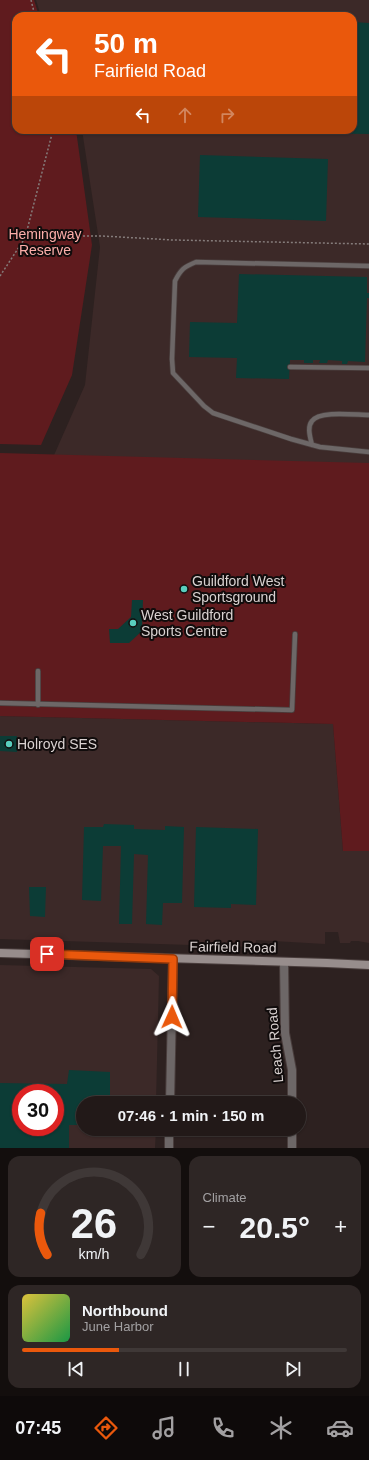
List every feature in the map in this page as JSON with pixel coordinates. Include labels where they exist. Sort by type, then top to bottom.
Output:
[{"type":"main road","name":"Fairfield Road","points":[[0,953],[173,959],[327,962],[369,966]]},
{"type":"street","points":[[170,1096],[173,959]]},
{"type":"street","name":"Leach Road","points":[[284,962],[285,1033],[292,1070],[292,1096]]},
{"type":"street","points":[[169,1136],[169,1148]]},
{"type":"street","points":[[292,1136],[292,1148]]},
{"type":"lane","points":[[369,266],[196,262],[186,266],[180,271],[175,281],[172,359],[174,373],[204,406],[213,413],[312,445],[369,452]]},
{"type":"lane","points":[[290,367],[369,368]]},
{"type":"lane","points":[[312,445],[309,431],[311,421],[317,416],[326,414],[369,415]]},
{"type":"lane","points":[[0,703],[292,710],[295,634]]},
{"type":"lane","points":[[38,671],[38,705]]},
{"type":"path","points":[[30,0],[34,12]]},
{"type":"path","points":[[0,276],[25,238],[52,134]]},
{"type":"path","points":[[71,236],[102,236],[173,240],[369,244]]},
{"type":"shaded area","points":[[36,0],[369,0],[369,464],[51,462],[85,385],[100,247],[83,134],[357,134],[357,12],[40,12]]},
{"type":"shaded area","points":[[0,716],[333,724],[343,851],[369,851],[369,943],[351,941],[350,943],[340,943],[338,932],[325,932],[325,944],[256,940],[255,947],[0,939]]},
{"type":"shaded area","points":[[0,965],[151,969],[159,976],[156,1096],[76,1096],[76,1136],[156,1136],[155,1148],[0,1148]]},
{"type":"green space","name":"Hemingway Reserve","points":[[0,0],[34,0],[38,12],[12,12],[12,134],[77,134],[92,245],[72,375],[41,445],[0,444]]},
{"type":"green space","name":"Guildford West Sportsground","points":[[0,453],[369,463],[369,851],[343,851],[333,724],[0,716]]},
{"type":"building","points":[[357,22],[369,23],[369,134],[357,134]]},
{"type":"building","points":[[200,155],[328,159],[326,221],[198,217]]},
{"type":"building","points":[[239,274],[367,277],[367,293],[369,293],[369,298],[367,298],[365,362],[348,361],[347,364],[342,364],[342,361],[328,360],[327,363],[319,363],[320,360],[313,360],[313,363],[304,363],[304,360],[290,360],[289,379],[236,378],[237,358],[189,357],[190,322],[237,323]]},
{"type":"building","name":"West Guildford Sports Centre","points":[[132,600],[143,600],[142,631],[129,643],[110,643],[109,629],[118,629],[131,617]]},
{"type":"building","name":"Holroyd SES","points":[[0,736],[17,736],[17,752],[0,751]]},
{"type":"building","points":[[104,824],[134,825],[134,829],[165,830],[165,826],[184,827],[182,903],[163,903],[162,925],[146,924],[148,855],[134,854],[132,924],[119,924],[121,846],[103,846],[101,901],[82,900],[84,827],[103,827]]},
{"type":"building","points":[[196,827],[258,829],[256,905],[231,904],[231,908],[194,907]]},
{"type":"building","points":[[29,887],[46,887],[45,917],[30,916]]},
{"type":"building","points":[[69,1070],[110,1072],[110,1096],[76,1096],[76,1125],[69,1125],[69,1148],[0,1148],[0,1083],[67,1084]]},
{"type":"place","name":"Guildford West Sportsground","points":[[184,589]]},
{"type":"place","name":"West Guildford Sports Centre","points":[[133,623]]},
{"type":"place","name":"Holroyd SES","points":[[9,744]]},
{"type":"route","points":[[47,954],[173,959],[172,1017]]}]
